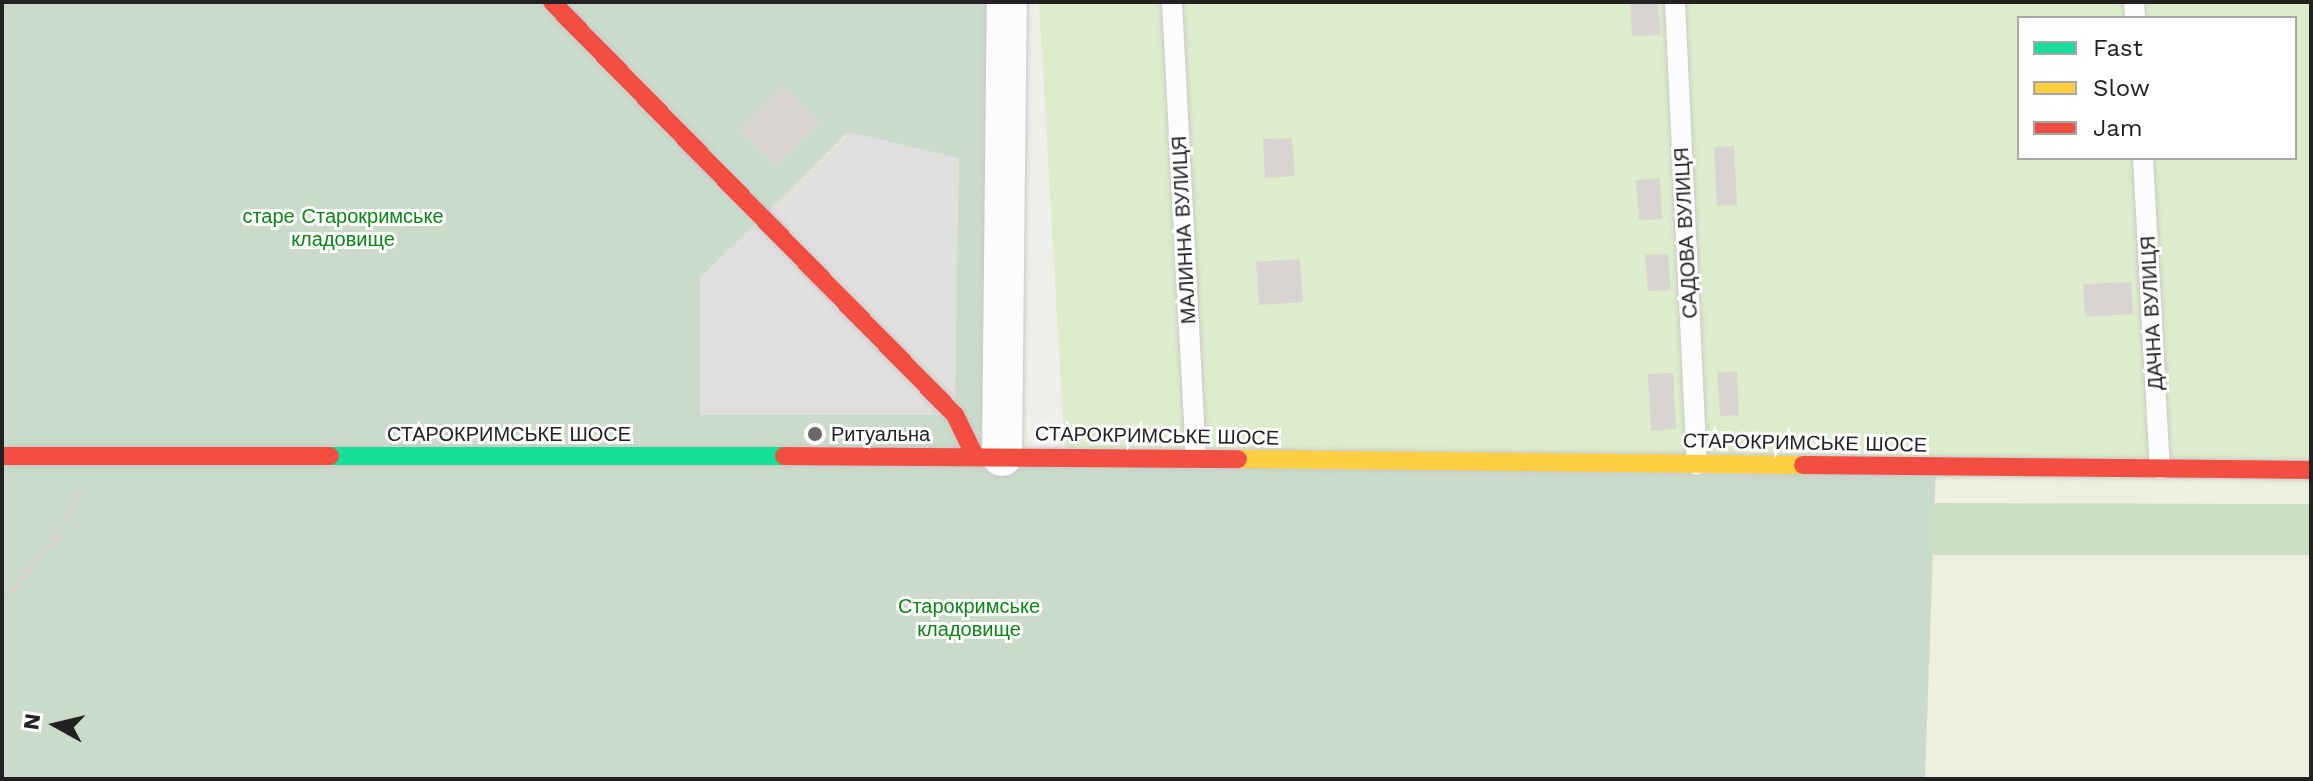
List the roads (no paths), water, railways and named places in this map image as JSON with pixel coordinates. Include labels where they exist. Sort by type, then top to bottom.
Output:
[{"type":"street","points":[[552,2],[955,415],[988,456]]},
{"type":"street","points":[[988,456],[1007,2]]},
{"type":"street","name":"СТАРОКРИМСЬКЕ ШОСЕ","points":[[2,456],[988,456],[2311,470]]},
{"type":"lane","name":"МАЛИННА ВУЛИЦЯ","points":[[1172,2],[1196,458]]},
{"type":"lane","name":"САДОВА ВУЛИЦЯ","points":[[1675,2],[1697,464]]},
{"type":"lane","name":"ДАЧНА ВУЛИЦЯ","points":[[2143,160],[2160,469]]},
{"type":"place","name":"Ритуальна","points":[[815,434]]},
{"type":"park label","name":"старе Старокримське кладовище","points":[[343,228]]},
{"type":"park label","name":"Старокримське кладовище","points":[[969,618]]}]
